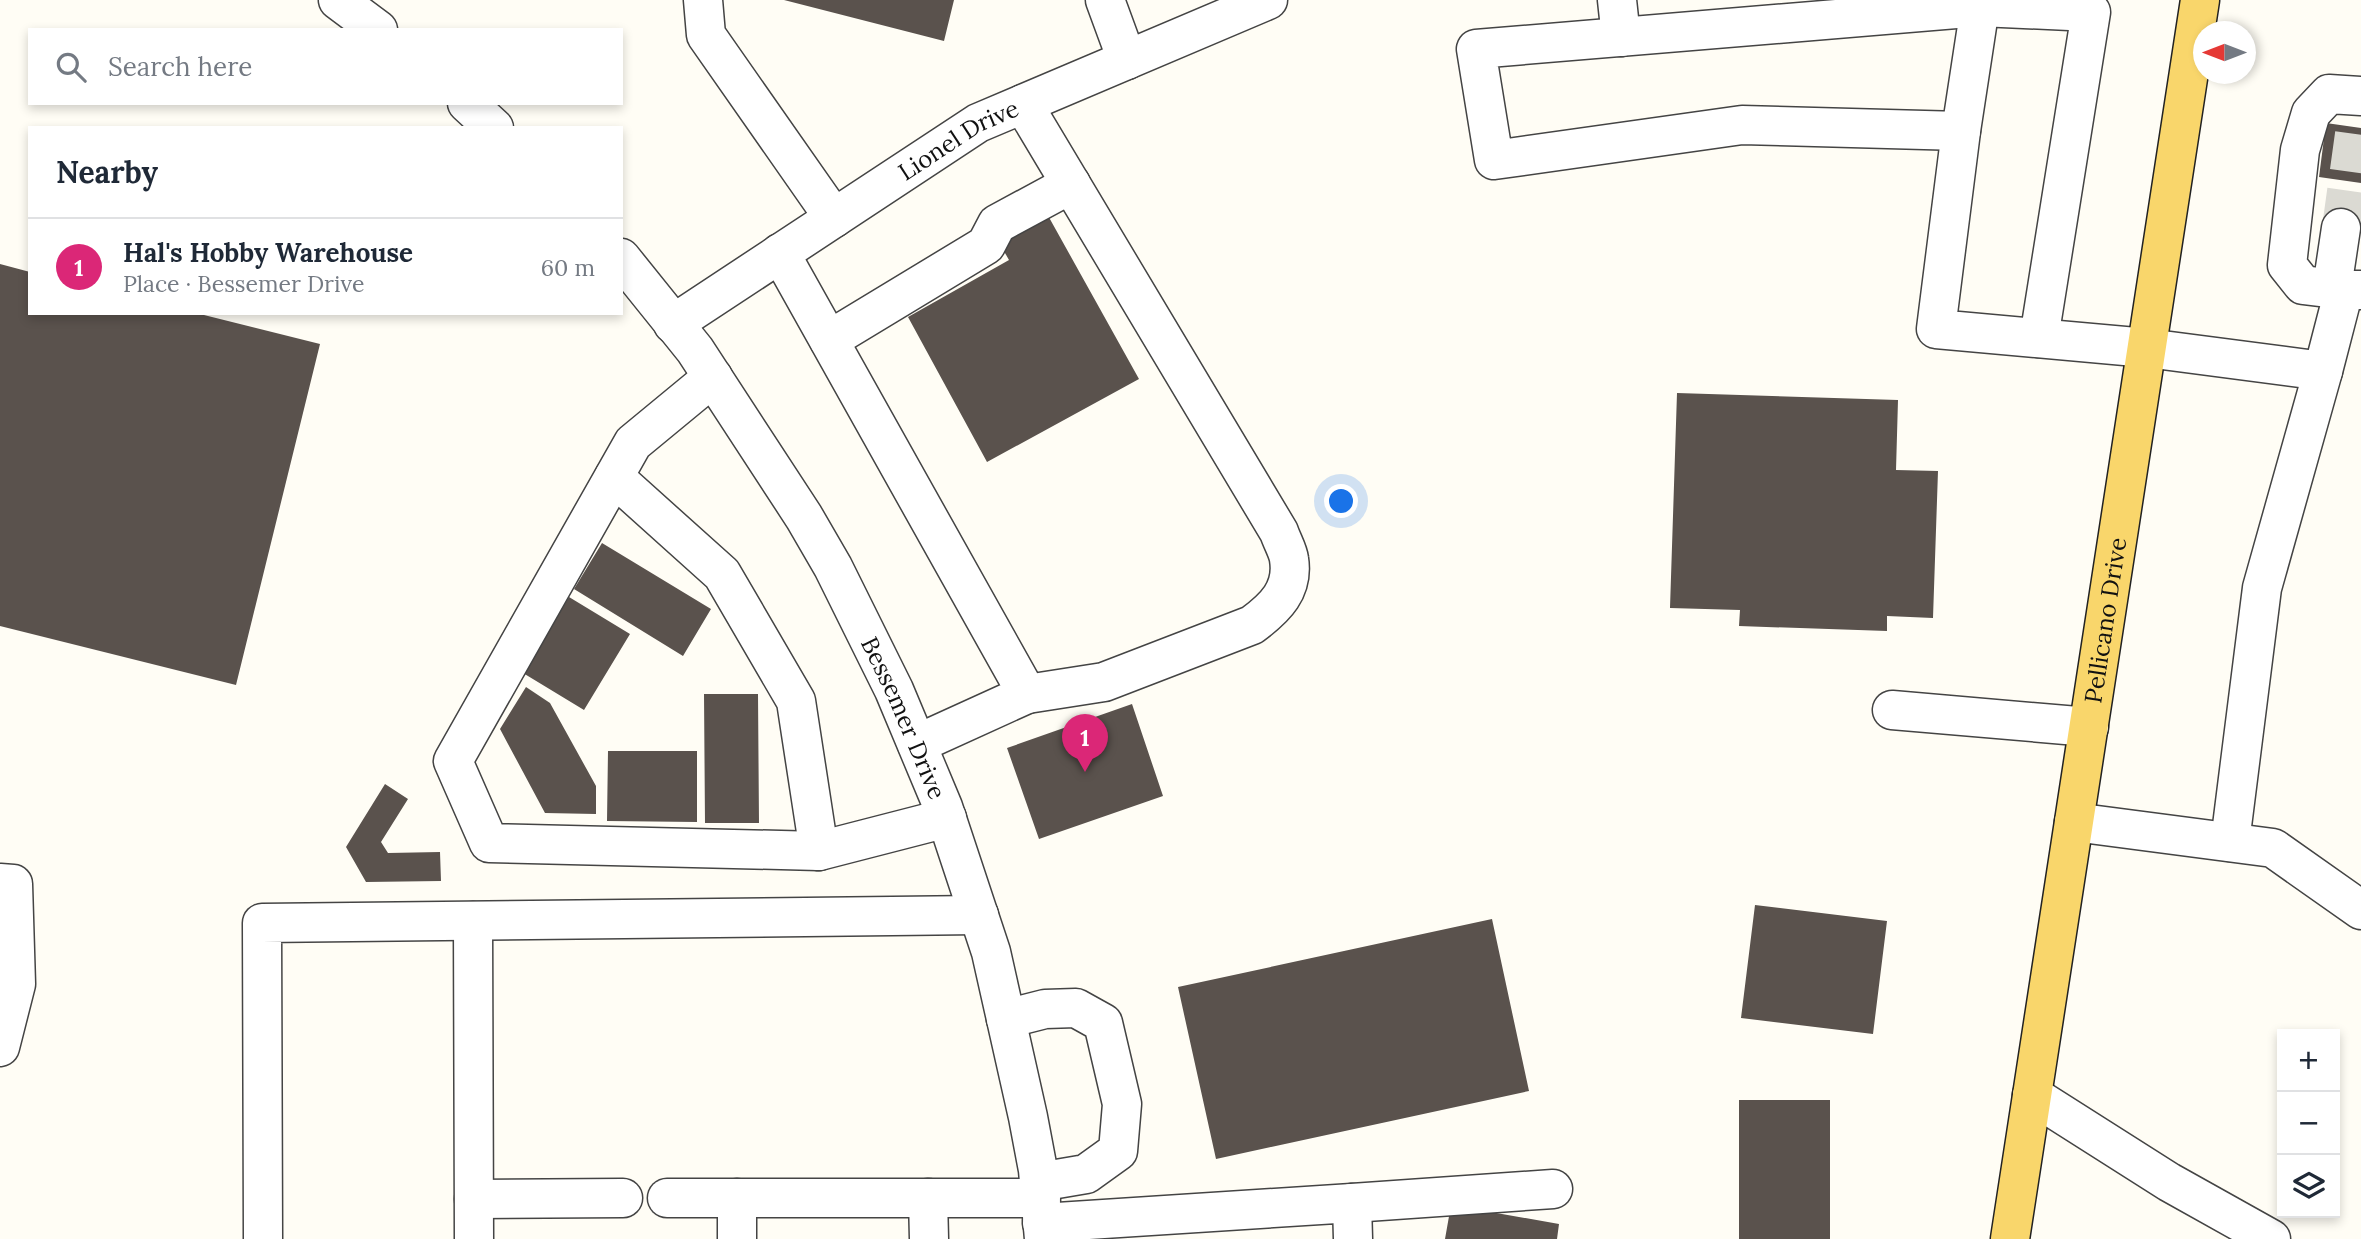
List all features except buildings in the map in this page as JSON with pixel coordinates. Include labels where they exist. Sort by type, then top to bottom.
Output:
[{"type":"main road","name":"Pellicano Drive","points":[[2010,1239],[2200,0]]},
{"type":"street","points":[[338,0],[375,28]]},
{"type":"street","points":[[704,0],[706,35],[834,218]]},
{"type":"street","points":[[1105,0],[1127,60]]},
{"type":"street","name":"Lionel Drive","points":[[673,324],[978,123],[1268,0]]},
{"type":"street","points":[[1617,0],[1620,37]]},
{"type":"street","points":[[1981,3],[1961,131],[1936,328],[2147,348],[2323,371]]},
{"type":"street","points":[[1961,131],[1742,125],[1494,160],[1476,49],[1981,3],[2091,12],[2039,338]]},
{"type":"street","points":[[2345,290],[2303,285],[2287,265],[2300,150],[2311,113],[2329,93],[2359,107]]},
{"type":"street","points":[[917,744],[1027,694],[1104,682],[1252,625],[1272,610],[1287,589],[1289,559],[1279,533],[1023,104]]},
{"type":"street","points":[[469,105],[492,126]]},
{"type":"street","points":[[829,340],[986,245],[997,224],[1071,184]]},
{"type":"street","points":[[2230,842],[2262,587],[2345,290],[2341,228]]},
{"type":"street","points":[[780,253],[1027,694]]},
{"type":"street","name":"Bessemer Drive","points":[[623,261],[695,350],[804,517],[833,567],[894,690],[947,818],[991,952],[1028,1117],[1041,1211]]},
{"type":"street","points":[[713,376],[634,443],[453,761],[489,843],[818,851],[947,818]]},
{"type":"street","points":[[614,477],[722,574],[796,701],[818,851]]},
{"type":"street","points":[[1892,710],[2089,727]]},
{"type":"street","points":[[2074,822],[2273,848],[2361,910]]},
{"type":"street","points":[[0,883],[13,884],[16,984],[0,1047]]},
{"type":"street","points":[[263,1239],[261,923],[979,915]]},
{"type":"street","points":[[473,921],[474,1239]]},
{"type":"street","points":[[1006,1019],[1045,1009],[1076,1008],[1103,1023],[1122,1104],[1118,1151],[1041,1211]]},
{"type":"street","points":[[2032,1095],[2169,1182],[2271,1239]]},
{"type":"street","points":[[667,1198],[928,1198],[1041,1211],[1121,1229],[1352,1221],[1553,1189]]},
{"type":"street","points":[[474,1199],[623,1198]]},
{"type":"street","points":[[737,1198],[737,1239]]},
{"type":"street","points":[[928,1198],[929,1239]]},
{"type":"tunnel","points":[[2341,228],[2355,127]]},
{"type":"place","name":"Hal's Hobby Warehouse","points":[[1085,772]]}]
